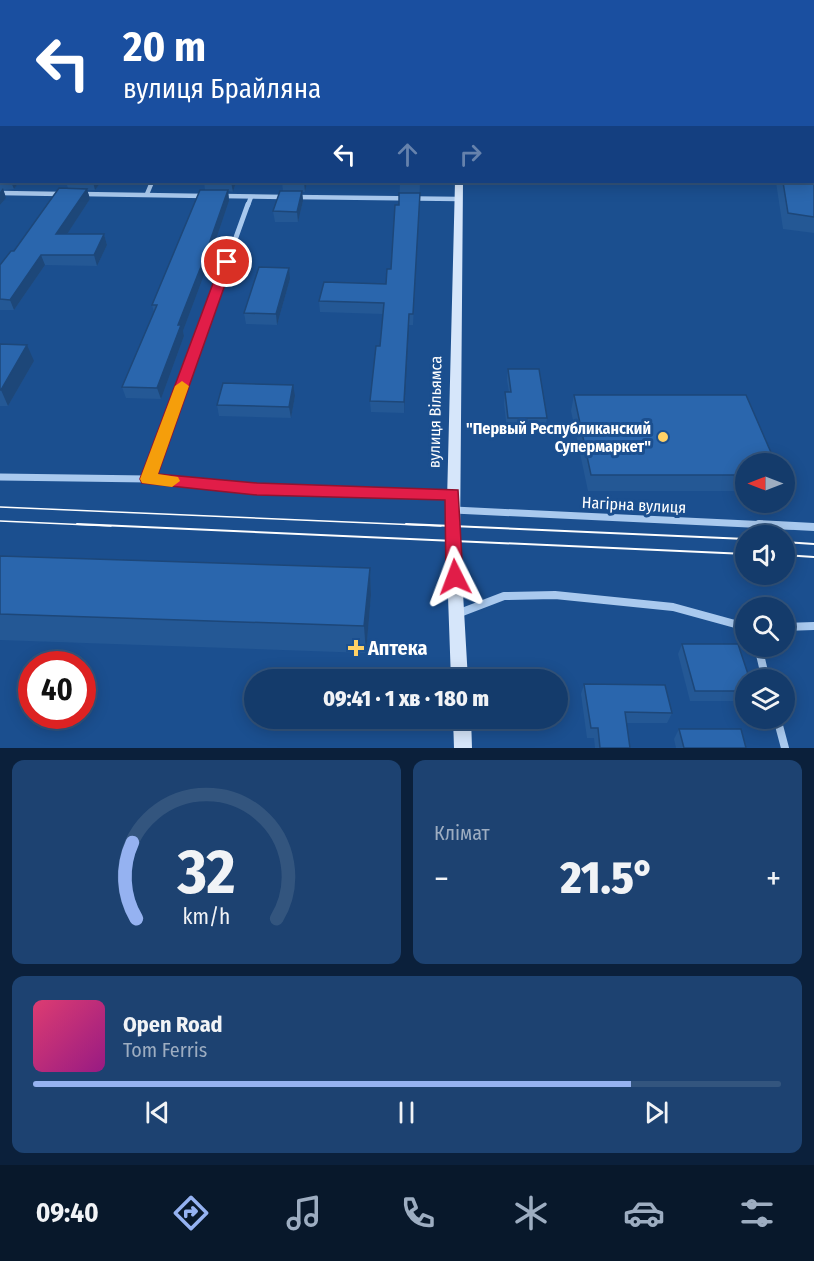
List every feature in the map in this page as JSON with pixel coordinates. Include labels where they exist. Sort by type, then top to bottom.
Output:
[{"type":"street","points":[[147,194],[152,183]]},
{"type":"street","name":"вулиця Вільямса","points":[[459,183],[453,510],[460,669]]},
{"type":"street","points":[[0,193],[65,194]]},
{"type":"street","points":[[76,194],[459,199]]},
{"type":"street","points":[[148,479],[250,197]]},
{"type":"street","points":[[0,477],[148,479],[257,489],[453,494]]},
{"type":"street","name":"Нагірна вулиця","points":[[453,510],[814,527]]},
{"type":"street","points":[[457,614],[504,596],[555,595],[673,608],[735,624]]},
{"type":"street","points":[[795,627],[814,626]]},
{"type":"street","points":[[462,729],[463,748]]},
{"type":"street","points":[[780,729],[785,748]]},
{"type":"building","points":[[783,183],[814,183],[814,217],[788,213]]},
{"type":"building","points":[[59,188],[87,189],[56,234],[104,234],[94,255],[41,255],[10,300],[0,299],[0,265],[11,251],[14,251]]},
{"type":"building","points":[[200,190],[228,190],[157,388],[122,387],[157,305],[152,305]]},
{"type":"building","points":[[280,191],[302,191],[297,212],[273,211]]},
{"type":"building","points":[[399,193],[420,193],[413,314],[409,314],[404,402],[370,401],[376,346],[380,346],[384,303],[319,301],[324,282],[386,284],[387,269],[391,269],[395,205],[399,205]]},
{"type":"building","points":[[259,267],[289,268],[276,314],[244,313]]},
{"type":"building","points":[[0,344],[27,345],[1,390],[0,390]]},
{"type":"building","points":[[508,369],[539,369],[547,418],[508,418],[505,392],[511,392]]},
{"type":"building","points":[[223,383],[293,385],[289,407],[217,405]]},
{"type":"building","name":"\"Первый Республиканский Супермаркет\"","points":[[574,395],[746,395],[771,453],[735,453],[735,475],[591,475]]},
{"type":"building","points":[[0,556],[370,568],[364,626],[0,614]]},
{"type":"building","points":[[682,644],[735,644],[735,657],[742,657],[746,669],[735,669],[735,691],[695,691]]},
{"type":"building","points":[[584,684],[665,685],[672,713],[625,712],[630,748],[600,748],[598,728],[591,728]]},
{"type":"building","points":[[679,729],[741,729],[746,748],[684,748]]},
{"type":"tram line","points":[[0,507],[441,526]]},
{"type":"tram line","points":[[0,521],[111,526]]},
{"type":"tram line","points":[[77,524],[735,554]]},
{"type":"tram line","points":[[406,524],[735,539]]},
{"type":"tram line","points":[[795,543],[814,544]]},
{"type":"tram line","points":[[795,556],[814,557]]},
{"type":"slow traffic","points":[[172,481],[148,479],[182,386]]},
{"type":"place","name":"\"Первый Республиканский Супермаркет\"","points":[[663,437]]},
{"type":"place","name":"Аптека","points":[[356,648]]},
{"type":"route","points":[[227,262],[148,479],[257,489],[453,494],[455,577]]}]
